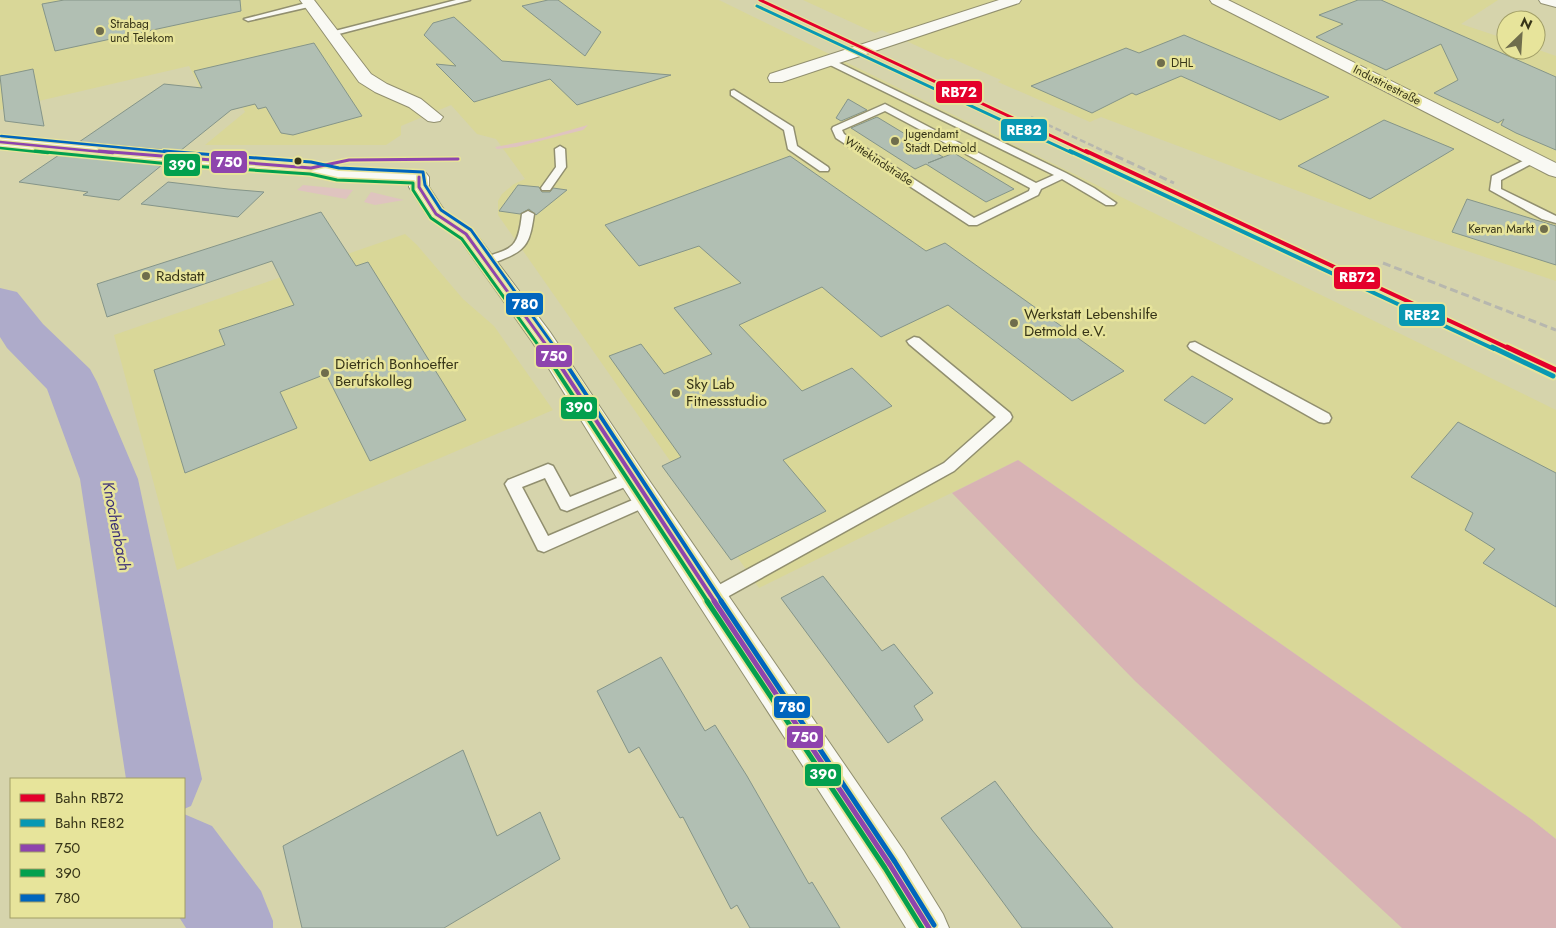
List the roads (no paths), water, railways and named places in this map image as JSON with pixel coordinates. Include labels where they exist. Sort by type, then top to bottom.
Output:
[{"type":"street","points":[[776,78],[1014,0]]},
{"type":"street","name":"Industriestraße","points":[[1217,0],[1556,171]]},
{"type":"street","points":[[1546,0],[1556,3]]},
{"type":"street","points":[[308,2],[365,78],[381,88],[415,103],[434,117]]},
{"type":"street","points":[[0,142],[192,160],[311,168],[348,175],[419,177],[419,187],[436,214],[465,228],[486,261],[542,338],[930,928]]},
{"type":"lane","points":[[331,33],[466,0]]},
{"type":"lane","points":[[248,19],[308,2]]},
{"type":"lane","points":[[829,60],[1062,175],[1110,203]]},
{"type":"lane","points":[[734,93],[789,129],[792,147],[824,169]]},
{"type":"lane","name":"Wittekindstraße","points":[[1036,187],[885,107],[837,129],[840,136],[973,223],[1034,193],[1036,187],[1062,175]]},
{"type":"lane","points":[[546,188],[561,167],[560,149]]},
{"type":"lane","points":[[1533,159],[1496,178],[1495,190],[1546,217],[1556,220]]},
{"type":"lane","points":[[486,261],[515,251],[525,240],[528,214]]},
{"type":"lane","points":[[712,597],[949,466],[1005,417],[914,342]]},
{"type":"lane","points":[[1195,346],[1324,418]]},
{"type":"lane","points":[[548,470],[567,506],[640,489],[570,534],[544,545],[513,484],[548,470]]},
{"type":"waterway","name":"Knochenbach","points":[[0,303],[25,336],[71,382],[109,479],[164,778]]},
{"type":"waterway","name":"Knochenbach","points":[[185,855],[231,921],[231,928]]},
{"type":"railway","points":[[1031,117],[1108,153]]},
{"type":"railway","points":[[1105,151],[1174,183]]},
{"type":"railway","points":[[1383,263],[1556,330]]},
{"type":"rail line","name":"RB72","points":[[760,0],[1556,370]]},
{"type":"rail line","name":"RE82","points":[[757,6],[1553,376]]},
{"type":"place","name":"Strabag und Telekom","points":[[100,31]]},
{"type":"place","name":"DHL","points":[[1161,63]]},
{"type":"place","name":"Jugendamt Stadt Detmold","points":[[895,141]]},
{"type":"place","name":"Kervan Markt","points":[[1544,229]]},
{"type":"place","name":"Radstatt","points":[[146,276]]},
{"type":"place","name":"Werkstatt Lebenshilfe Detmold e.V.","points":[[1014,323]]},
{"type":"place","name":"Dietrich Bonhoeffer Berufskolleg","points":[[325,373]]},
{"type":"place","name":"Sky Lab Fitnessstudio","points":[[676,393]]}]
